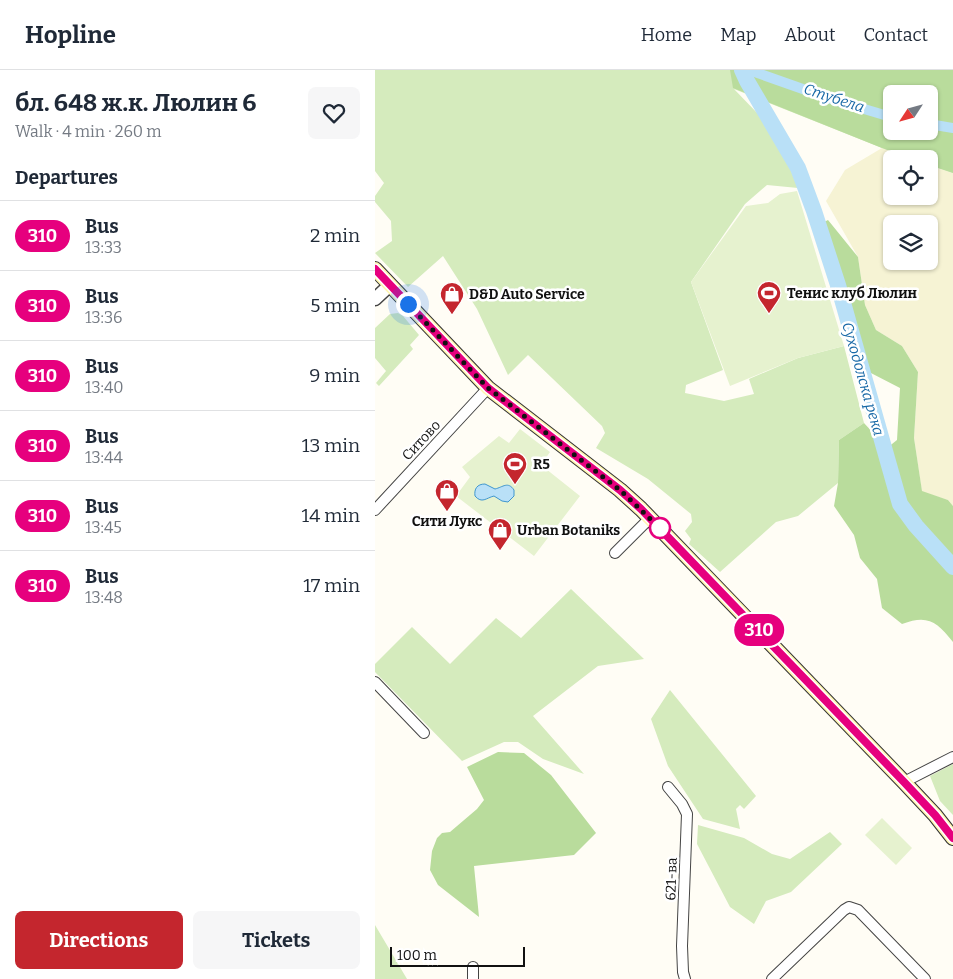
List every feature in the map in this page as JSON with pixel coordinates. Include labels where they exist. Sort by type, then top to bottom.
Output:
[{"type":"main road","points":[[375,269],[488,388],[620,490],[650,518],[904,782],[935,815],[953,838]]},
{"type":"street","points":[[375,299],[390,285]]},
{"type":"street","name":"Ситово","points":[[375,510],[488,388]]},
{"type":"street","points":[[615,553],[650,518]]},
{"type":"street","points":[[375,682],[424,732]]},
{"type":"street","points":[[904,782],[953,757]]},
{"type":"street","name":"621-ва","points":[[667,787],[682,804],[687,814],[683,946],[683,972],[685,979]]},
{"type":"street","points":[[772,979],[849,907],[858,910],[925,979]]},
{"type":"street","points":[[473,967],[473,979]]},
{"type":"shaded area","points":[[882,148],[887,150],[883,150],[883,205],[938,205],[938,168],[953,173],[953,506],[948,500],[922,492],[914,438],[918,372],[902,346],[876,330],[865,305],[858,257],[826,201],[845,170]]},
{"type":"green space","points":[[375,70],[953,70],[953,173],[938,168],[938,150],[887,150],[734,89],[761,117],[792,168],[798,188],[767,185],[745,204],[691,282],[723,370],[686,385],[685,393],[724,401],[754,394],[749,379],[798,358],[844,346],[864,423],[839,440],[838,483],[798,516],[776,522],[720,572],[689,544],[691,539],[685,531],[692,522],[691,514],[648,479],[596,448],[605,433],[602,426],[528,355],[508,375],[477,309],[443,256],[408,287],[375,253],[392,241],[391,221],[375,202],[375,196],[384,183],[375,171]]},
{"type":"green space","points":[[730,70],[953,70],[953,173],[938,168],[938,150],[887,150],[733,88]]},
{"type":"green space","name":"Тенис клуб Люлин","points":[[797,191],[844,346],[798,358],[730,386],[691,282],[746,206],[768,203],[780,194]]},
{"type":"green space","points":[[828,220],[858,257],[865,305],[876,330],[902,346],[918,372],[914,438],[922,491],[948,500],[953,506],[953,642],[942,629],[931,622],[919,620],[902,624],[882,608],[877,579],[860,558],[854,535],[834,506],[838,483],[839,440],[864,423],[887,448],[897,440],[900,388],[867,371],[822,223]]},
{"type":"green space","points":[[398,313],[403,316],[419,335],[410,345],[413,349],[379,386],[376,383],[386,371],[375,358],[375,328],[390,314]]},
{"type":"green space","name":"R5","points":[[520,429],[550,452],[541,465],[580,496],[534,556],[456,496],[470,477],[462,467],[499,436],[509,443]]},
{"type":"green space","points":[[571,589],[644,659],[598,666],[533,716],[584,774],[543,759],[518,742],[504,742],[462,761],[375,672],[375,664],[412,627],[450,664],[496,618],[521,638]]},
{"type":"green space","points":[[670,690],[756,796],[744,809],[740,805],[736,809],[740,829],[703,819],[668,766],[651,719]]},
{"type":"green space","points":[[498,752],[524,753],[551,775],[596,833],[574,855],[474,866],[479,917],[438,885],[430,870],[432,851],[437,838],[442,833],[450,832],[477,809],[484,800],[467,767]]},
{"type":"green space","points":[[953,764],[953,815],[940,801],[930,776]]},
{"type":"green space","points":[[882,818],[912,848],[896,865],[865,835]]},
{"type":"green space","points":[[698,825],[744,838],[772,854],[790,859],[830,832],[842,844],[791,892],[766,901],[754,924],[730,907],[697,844]]},
{"type":"green space","points":[[375,925],[407,979],[375,979]]},
{"type":"water","points":[[485,484],[495,489],[505,485],[510,486],[514,490],[514,496],[508,502],[494,496],[480,500],[475,496],[475,491],[478,486]]},
{"type":"waterway","name":"Суходолска река","points":[[742,70],[798,168],[814,211],[838,285],[900,504],[916,526],[953,567]]},
{"type":"waterway","name":"Стубела","points":[[749,70],[834,100],[883,115]]},
{"type":"waterway","name":"Стубела","points":[[938,126],[953,128]]},
{"type":"bus line","name":"310","points":[[375,269],[488,388],[620,490],[641,509],[904,782],[935,815],[953,838]]},
{"type":"place","name":"Тенис клуб Люлин","points":[[769,314]]},
{"type":"place","name":"D&D Auto Service","points":[[452,315]]},
{"type":"place","name":"R5","points":[[515,485]]},
{"type":"place","name":"Сити Лукс","points":[[447,512]]},
{"type":"place","name":"Urban Botaniks","points":[[500,551]]},
{"type":"route","points":[[408,304],[488,388],[620,490],[662,530],[660,528]]}]
